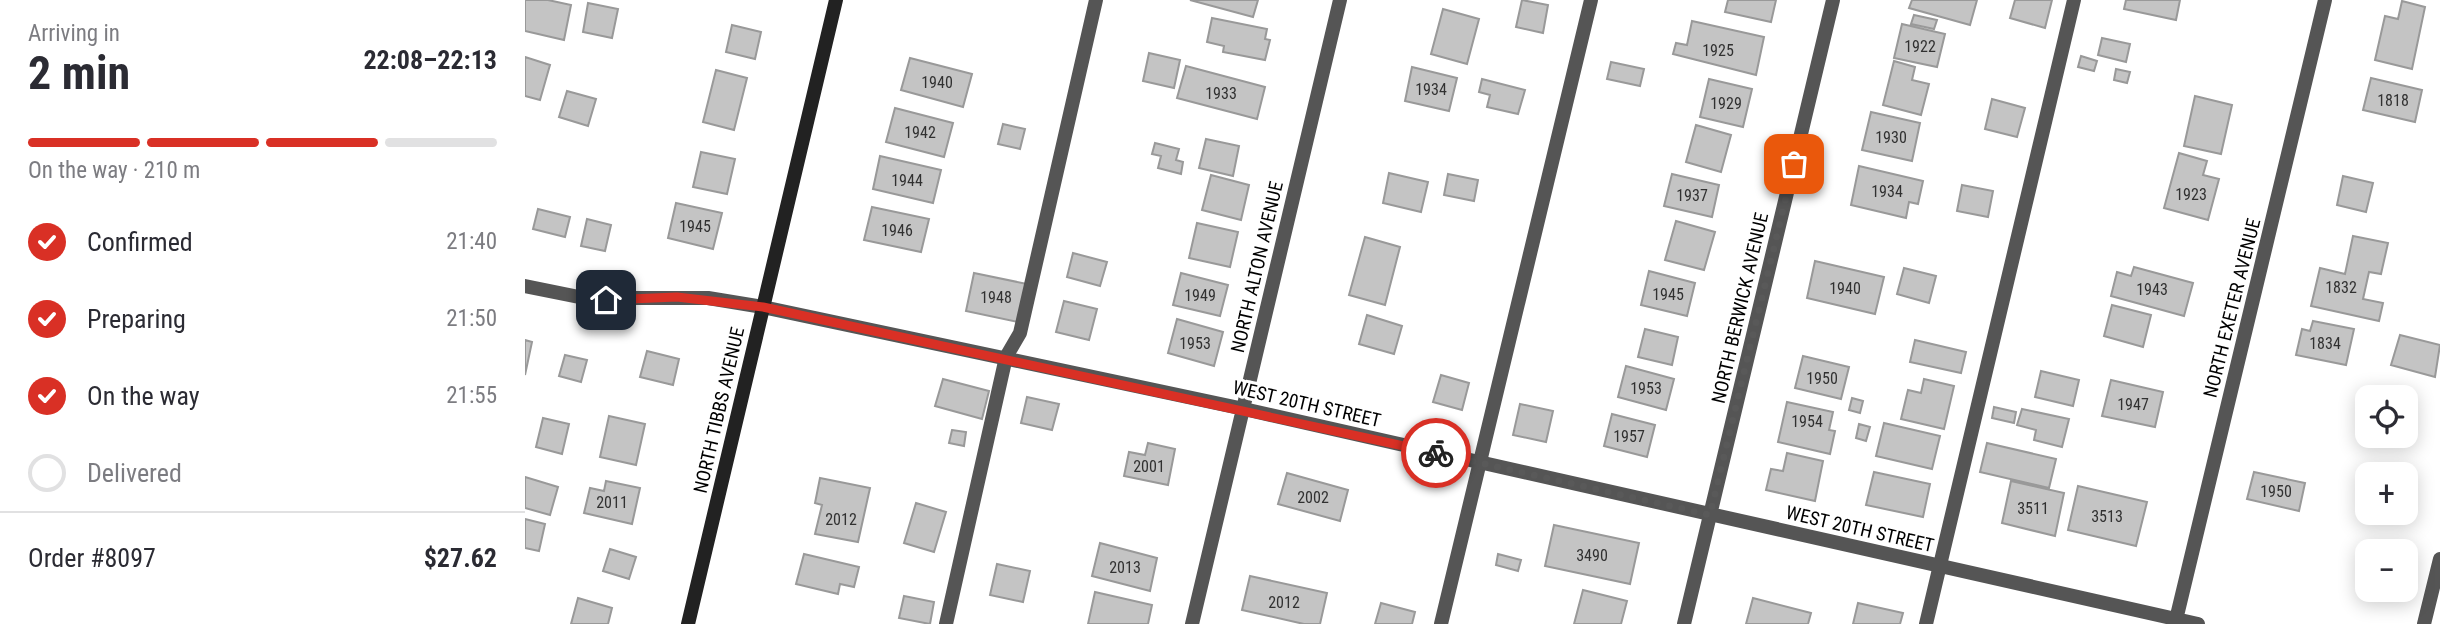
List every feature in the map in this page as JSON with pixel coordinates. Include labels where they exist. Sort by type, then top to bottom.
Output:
[{"type":"street","name":"NORTH TIBBS AVENUE","points":[[688,624],[836,0]]},
{"type":"street","points":[[946,624],[1006,357],[1020,333],[1096,0]]},
{"type":"street","name":"NORTH ALTON AVENUE","points":[[1192,624],[1340,0]]},
{"type":"street","points":[[1441,624],[1591,0]]},
{"type":"street","name":"NORTH BERWICK AVENUE","points":[[1684,624],[1833,0]]},
{"type":"street","points":[[1926,624],[2074,0]]},
{"type":"street","name":"NORTH EXETER AVENUE","points":[[2176,622],[2325,0]]},
{"type":"street","name":"WEST 20TH STREET","points":[[525,286],[595,299],[688,297],[763,307],[1006,357],[1939,566],[2176,622],[2199,624]]},
{"type":"street","points":[[2424,624],[2440,559]]},
{"type":"building","points":[[525,0],[548,0],[571,5],[564,40],[525,31]]},
{"type":"building","points":[[1190,0],[1258,0],[1253,17]]},
{"type":"building","points":[[1522,0],[1548,5],[1543,33],[1516,27]]},
{"type":"building","points":[[1728,0],[1776,0],[1771,22],[1725,12]]},
{"type":"building","points":[[1912,0],[1977,0],[1970,25],[1909,8]]},
{"type":"building","points":[[2015,0],[2052,0],[2045,28],[2010,18]]},
{"type":"building","points":[[2126,0],[2180,0],[2176,20],[2124,9]]},
{"type":"building","points":[[2402,1],[2425,7],[2412,69],[2375,60],[2385,16],[2398,19]]},
{"type":"building","points":[[588,3],[618,9],[612,38],[583,32]]},
{"type":"building","points":[[1443,9],[1479,19],[1467,64],[1431,54]]},
{"type":"building","points":[[1914,15],[1937,20],[1934,29],[1911,24]]},
{"type":"building","points":[[1212,18],[1267,29],[1265,39],[1270,40],[1265,60],[1223,52],[1224,46],[1207,42]]},
{"type":"building","points":[[1692,21],[1764,37],[1756,75],[1673,54],[1676,43],[1687,45]]},
{"type":"building","points":[[1902,24],[1945,34],[1937,67],[1894,58]]},
{"type":"building","points":[[732,25],[761,32],[755,59],[726,52]]},
{"type":"building","points":[[2102,38],[2130,44],[2126,62],[2098,55]]},
{"type":"building","points":[[1149,53],[1180,60],[1174,88],[1143,81]]},
{"type":"building","points":[[2081,56],[2097,61],[2094,71],[2078,67]]},
{"type":"building","points":[[525,57],[550,65],[540,100],[525,96]]},
{"type":"building","points":[[910,58],[972,74],[963,107],[901,90]]},
{"type":"building","points":[[1894,61],[1915,67],[1912,80],[1929,84],[1921,115],[1883,105]]},
{"type":"building","points":[[1611,62],[1644,69],[1640,86],[1607,79]]},
{"type":"building","points":[[1186,66],[1265,87],[1257,119],[1177,98]]},
{"type":"building","points":[[1412,67],[1457,78],[1449,111],[1405,101]]},
{"type":"building","points":[[2116,69],[2130,72],[2127,83],[2114,80]]},
{"type":"building","points":[[716,70],[747,78],[734,130],[703,122]]},
{"type":"building","points":[[2371,78],[2422,90],[2415,122],[2363,110]]},
{"type":"building","points":[[1482,79],[1525,90],[1518,114],[1487,107],[1490,95],[1479,92]]},
{"type":"building","points":[[1709,79],[1752,89],[1743,127],[1700,117]]},
{"type":"building","points":[[567,91],[596,99],[588,126],[559,117]]},
{"type":"building","points":[[2195,96],[2232,105],[2221,154],[2184,146]]},
{"type":"building","points":[[1992,99],[2025,108],[2017,137],[1985,129]]},
{"type":"building","points":[[895,108],[953,123],[944,157],[886,142]]},
{"type":"building","points":[[1871,112],[1920,123],[1912,161],[1862,150]]},
{"type":"building","points":[[1003,124],[1025,129],[1020,149],[998,144]]},
{"type":"building","points":[[1696,125],[1731,135],[1721,172],[1686,162]]},
{"type":"building","points":[[1206,139],[1239,146],[1233,176],[1199,168]]},
{"type":"building","points":[[1155,143],[1179,149],[1176,160],[1183,162],[1181,174],[1158,168],[1161,156],[1152,154]]},
{"type":"building","points":[[701,152],[735,159],[727,194],[693,187]]},
{"type":"building","points":[[2179,153],[2207,161],[2203,175],[2219,179],[2208,220],[2164,208]]},
{"type":"building","points":[[880,156],[941,170],[933,203],[873,189]]},
{"type":"building","points":[[1859,166],[1923,181],[1918,204],[1909,202],[1906,218],[1851,205]]},
{"type":"building","points":[[1389,173],[1428,182],[1421,212],[1383,203]]},
{"type":"building","points":[[1448,174],[1478,180],[1474,201],[1444,195]]},
{"type":"building","points":[[1672,174],[1719,185],[1712,217],[1664,206]]},
{"type":"building","points":[[1211,175],[1249,185],[1241,220],[1202,210]]},
{"type":"building","points":[[2343,176],[2373,183],[2366,212],[2337,205]]},
{"type":"building","points":[[1962,185],[1993,191],[1988,217],[1957,211]]},
{"type":"building","points":[[676,203],[722,213],[713,249],[668,238]]},
{"type":"building","points":[[872,207],[929,219],[921,252],[864,240]]},
{"type":"building","points":[[538,209],[570,217],[565,237],[533,229]]},
{"type":"building","points":[[587,219],[611,225],[605,251],[581,246]]},
{"type":"building","points":[[1676,221],[1715,232],[1704,270],[1665,260]]},
{"type":"building","points":[[1197,223],[1238,232],[1230,267],[1189,258]]},
{"type":"building","points":[[2353,236],[2388,243],[2381,274],[2369,272],[2363,299],[2383,303],[2379,321],[2311,306],[2320,268],[2345,274]]},
{"type":"building","points":[[1365,237],[1400,247],[1385,305],[1349,295]]},
{"type":"building","points":[[1073,253],[1107,262],[1100,286],[1067,277]]},
{"type":"building","points":[[1815,261],[1884,277],[1875,314],[1807,298]]},
{"type":"building","points":[[2134,267],[2193,283],[2184,316],[2111,296],[2117,272],[2131,276]]},
{"type":"building","points":[[1904,268],[1936,276],[1929,303],[1897,294]]},
{"type":"building","points":[[1649,271],[1695,283],[1687,316],[1641,305]]},
{"type":"building","points":[[974,273],[1027,284],[1018,322],[966,311]]},
{"type":"building","points":[[1181,273],[1228,285],[1220,316],[1173,305]]},
{"type":"building","points":[[1064,301],[1097,309],[1089,340],[1056,332]]},
{"type":"building","points":[[2112,305],[2151,315],[2143,347],[2104,336]]},
{"type":"building","points":[[1367,315],[1402,326],[1394,354],[1359,344]]},
{"type":"building","points":[[1177,319],[1223,332],[1214,366],[1168,353]]},
{"type":"building","points":[[2313,321],[2354,329],[2346,365],[2296,355],[2302,329],[2310,331]]},
{"type":"building","points":[[1645,329],[1678,337],[1672,365],[1638,357]]},
{"type":"building","points":[[2400,335],[2440,345],[2435,377],[2391,365]]},
{"type":"building","points":[[525,340],[532,342],[525,375]]},
{"type":"building","points":[[1915,340],[1966,352],[1961,373],[1910,362]]},
{"type":"building","points":[[647,351],[679,359],[673,385],[640,377]]},
{"type":"building","points":[[565,355],[587,360],[581,382],[559,376]]},
{"type":"building","points":[[1803,356],[1849,367],[1841,399],[1795,388]]},
{"type":"building","points":[[1626,366],[1674,379],[1666,410],[1618,397]]},
{"type":"building","points":[[2041,371],[2079,380],[2073,406],[2035,397]]},
{"type":"building","points":[[1441,375],[1469,383],[1462,410],[1433,402]]},
{"type":"building","points":[[943,379],[989,391],[982,419],[935,406]]},
{"type":"building","points":[[1924,379],[1954,386],[1944,429],[1901,419],[1908,390],[1921,393]]},
{"type":"building","points":[[2111,380],[2163,392],[2155,427],[2102,416]]},
{"type":"building","points":[[1027,397],[1059,404],[1052,430],[1021,423]]},
{"type":"building","points":[[1852,398],[1863,401],[1860,413],[1849,410]]},
{"type":"building","points":[[1787,402],[1833,412],[1829,430],[1835,431],[1830,454],[1778,442]]},
{"type":"building","points":[[1520,404],[1553,411],[1546,442],[1513,435]]},
{"type":"building","points":[[1994,407],[2016,412],[2014,423],[1992,418]]},
{"type":"building","points":[[2022,409],[2069,419],[2062,447],[2034,440],[2036,430],[2017,425]]},
{"type":"building","points":[[1612,414],[1655,425],[1647,457],[1604,446]]},
{"type":"building","points":[[609,416],[645,424],[636,465],[600,457]]},
{"type":"building","points":[[543,418],[569,424],[562,454],[536,447]]},
{"type":"building","points":[[1884,423],[1940,436],[1932,469],[1876,456]]},
{"type":"building","points":[[1859,424],[1870,427],[1866,441],[1856,438]]},
{"type":"building","points":[[952,430],[966,432],[964,446],[949,443]]},
{"type":"building","points":[[1148,443],[1175,449],[1168,485],[1124,476],[1129,452],[1145,455]]},
{"type":"building","points":[[1987,443],[2056,459],[2049,488],[1980,472]]},
{"type":"building","points":[[1787,453],[1823,461],[1815,501],[1766,490],[1771,469],[1783,471]]},
{"type":"building","points":[[1874,472],[1930,484],[1923,517],[1866,505]]},
{"type":"building","points":[[2254,472],[2305,483],[2299,511],[2247,499]]},
{"type":"building","points":[[1287,473],[1348,490],[1340,521],[1278,504]]},
{"type":"building","points":[[525,477],[558,487],[550,515],[525,508]]},
{"type":"building","points":[[820,478],[870,488],[858,542],[815,534],[822,505],[815,503]]},
{"type":"building","points":[[606,481],[640,488],[632,524],[584,513],[590,488],[604,491]]},
{"type":"building","points":[[2011,481],[2064,493],[2055,536],[2002,523]]},
{"type":"building","points":[[2078,486],[2147,502],[2136,546],[2068,530]]},
{"type":"building","points":[[916,503],[946,512],[934,552],[904,543]]},
{"type":"building","points":[[525,519],[545,524],[539,551],[525,548]]},
{"type":"building","points":[[1554,525],[1639,543],[1630,584],[1545,566]]},
{"type":"building","points":[[1100,543],[1157,558],[1150,591],[1092,576]]},
{"type":"building","points":[[610,549],[636,557],[629,579],[603,571]]},
{"type":"building","points":[[804,554],[859,567],[854,587],[840,584],[838,594],[796,584]]},
{"type":"building","points":[[1498,554],[1521,560],[1518,571],[1496,565]]},
{"type":"building","points":[[997,564],[1030,571],[1023,602],[990,595]]},
{"type":"building","points":[[1250,576],[1327,593],[1320,624],[1304,624],[1242,610]]},
{"type":"building","points":[[1583,590],[1627,601],[1621,624],[1574,624]]},
{"type":"building","points":[[1095,592],[1152,605],[1148,624],[1088,624]]},
{"type":"building","points":[[904,596],[934,602],[930,624],[899,618]]},
{"type":"building","points":[[578,598],[612,608],[608,624],[571,624]]},
{"type":"building","points":[[1753,598],[1811,613],[1808,624],[1746,624]]},
{"type":"building","points":[[1381,603],[1415,612],[1412,624],[1375,624]]},
{"type":"building","points":[[1858,603],[1903,613],[1900,624],[1853,624]]},
{"type":"way so far","points":[[1436,453],[1710,515],[1794,164]]},
{"type":"route","points":[[606,300],[708,298],[763,307],[1006,357],[1436,453]]}]
